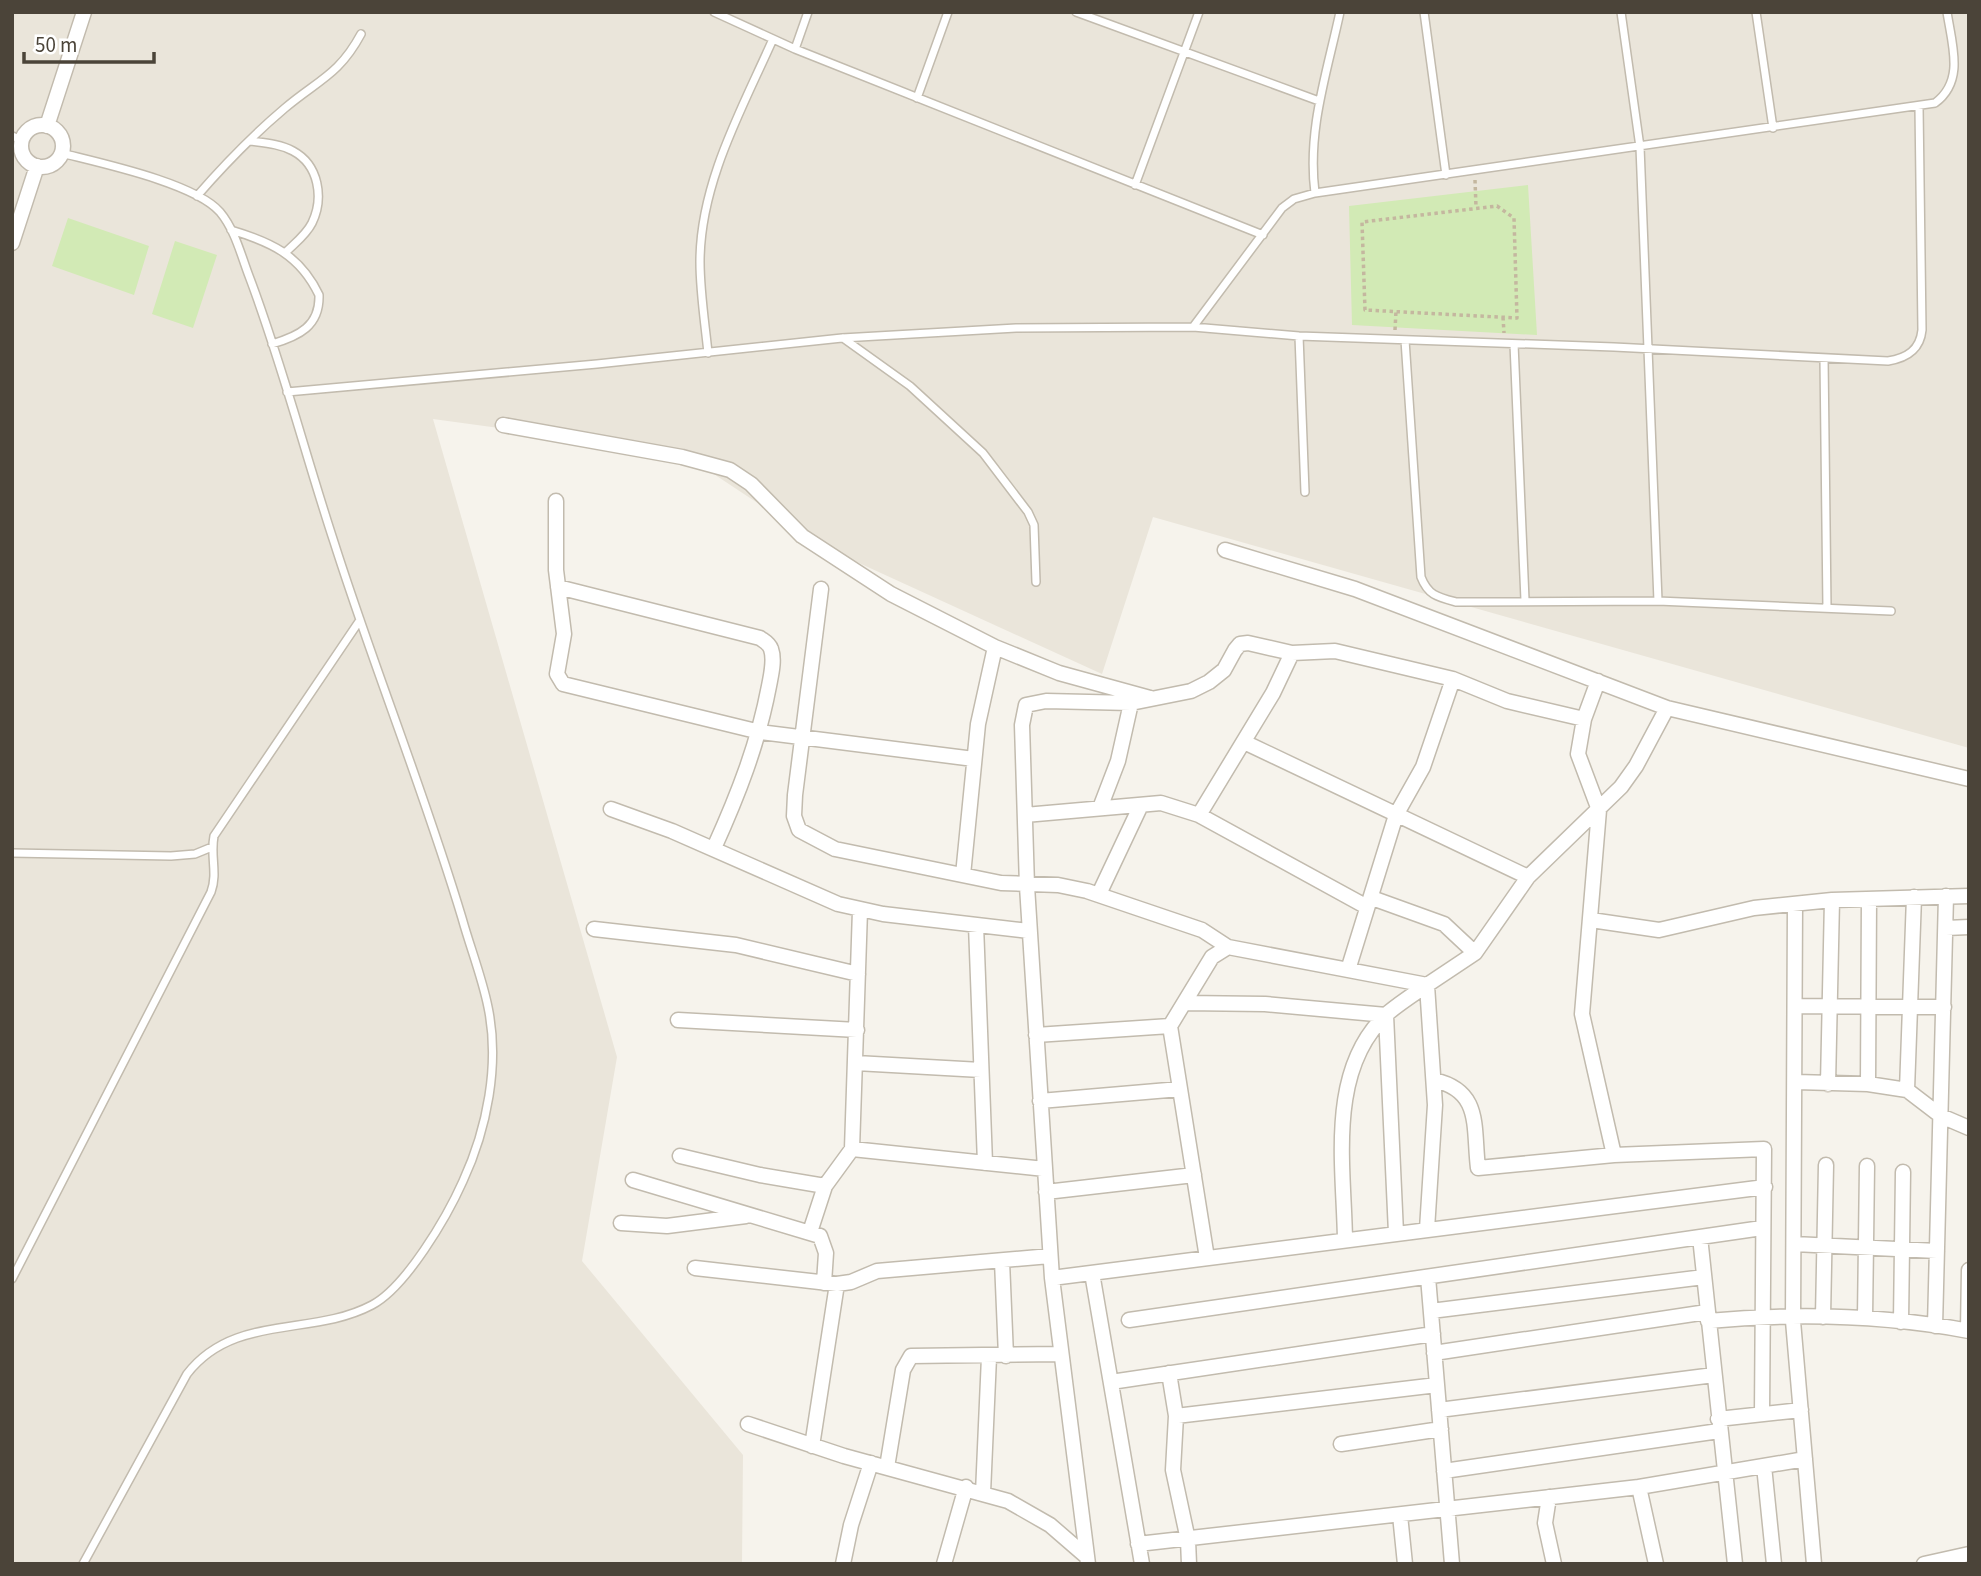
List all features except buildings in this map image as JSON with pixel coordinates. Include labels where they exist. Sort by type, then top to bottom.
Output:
[{"type":"street","points":[[47,126],[84,12]]},
{"type":"street","points":[[47,126],[59,134],[61,153],[52,164],[37,166],[22,154],[17,138],[29,130],[47,126]]},
{"type":"street","points":[[12,243],[37,166]]},
{"type":"street","points":[[503,425],[682,457],[730,470],[751,484],[802,536],[891,594],[995,647],[1059,673],[1158,700]]},
{"type":"street","points":[[556,501],[558,587],[564,634],[557,674],[563,684],[760,732],[974,759]]},
{"type":"street","points":[[1225,550],[1355,589],[1667,708],[1969,779]]},
{"type":"street","points":[[558,587],[760,638],[772,651],[772,667],[760,732],[743,784],[714,848]]},
{"type":"street","points":[[821,589],[801,736],[794,817],[799,830],[835,849],[1027,886],[1058,885],[1098,894],[1202,930],[1228,947],[1427,985]]},
{"type":"street","points":[[1088,1560],[1050,1256],[1029,932],[1022,725],[1026,705],[1046,701],[1130,703],[1158,700],[1209,682],[1224,670],[1240,644],[1293,653],[1335,651],[1453,679],[1507,701],[1584,719]]},
{"type":"street","points":[[963,875],[974,759],[995,647]]},
{"type":"street","points":[[1199,815],[1273,693],[1293,653]]},
{"type":"street","points":[[1348,970],[1396,815],[1423,767],[1453,679]]},
{"type":"street","points":[[1598,681],[1584,719],[1578,754],[1599,810],[1582,1014],[1614,1155]]},
{"type":"street","points":[[1100,808],[1118,761],[1130,703]]},
{"type":"street","points":[[1345,1240],[1345,1091],[1359,1054],[1386,1015],[1475,953],[1528,877],[1599,810],[1636,766],[1667,708]]},
{"type":"street","points":[[1244,741],[1528,877]]},
{"type":"street","points":[[1025,815],[1161,803],[1199,815],[1369,902],[1444,923],[1475,953]]},
{"type":"street","points":[[1098,894],[1141,805]]},
{"type":"street","points":[[611,809],[714,848],[838,904],[860,910],[1029,932]]},
{"type":"street","points":[[1591,920],[1659,930],[1754,908],[1832,900],[1969,896]]},
{"type":"street","points":[[1907,1090],[1914,897]]},
{"type":"street","points":[[1935,1326],[1946,897]]},
{"type":"street","points":[[1868,1084],[1869,898]]},
{"type":"street","points":[[1828,1084],[1832,900]]},
{"type":"street","points":[[1795,904],[1797,1006],[1793,1317],[1814,1564]]},
{"type":"street","points":[[810,1232],[825,1186],[852,1149],[860,910]]},
{"type":"street","points":[[976,925],[985,1163]]},
{"type":"street","points":[[1946,928],[1969,927]]},
{"type":"street","points":[[594,929],[736,945],[858,974]]},
{"type":"street","points":[[1207,1258],[1170,1026],[1212,957],[1228,947]]},
{"type":"street","points":[[1427,985],[1434,1080],[1427,1229]]},
{"type":"street","points":[[1184,1003],[1265,1004],[1386,1015]]},
{"type":"street","points":[[1797,1006],[1944,1007]]},
{"type":"street","points":[[1386,1015],[1396,1233]]},
{"type":"street","points":[[678,1020],[857,1030]]},
{"type":"street","points":[[1036,1035],[1170,1026]]},
{"type":"street","points":[[856,1063],[981,1070]]},
{"type":"street","points":[[1434,1080],[1460,1088],[1468,1098],[1478,1168],[1614,1155],[1764,1149],[1762,1414]]},
{"type":"street","points":[[1796,1082],[1868,1084],[1907,1090],[1941,1116],[1969,1128]]},
{"type":"street","points":[[1040,1101],[1180,1089]]},
{"type":"street","points":[[852,1149],[1045,1169]]},
{"type":"street","points":[[680,1156],[760,1175],[825,1186]]},
{"type":"street","points":[[1823,1317],[1826,1165]]},
{"type":"street","points":[[1865,1318],[1867,1166]]},
{"type":"street","points":[[1900,1322],[1903,1172]]},
{"type":"street","points":[[1046,1192],[1194,1175]]},
{"type":"street","points":[[633,1180],[810,1232],[824,1242],[831,1284],[812,1446]]},
{"type":"street","points":[[1052,1278],[1765,1186]]},
{"type":"street","points":[[621,1223],[667,1226],[754,1215]]},
{"type":"street","points":[[1129,1320],[1762,1228]]},
{"type":"street","points":[[1700,1237],[1735,1564]]},
{"type":"street","points":[[1794,1244],[1937,1251]]},
{"type":"street","points":[[695,1268],[831,1284],[851,1282],[877,1271],[1050,1256]]},
{"type":"street","points":[[1002,1261],[1006,1356]]},
{"type":"street","points":[[1434,1353],[1708,1316],[1865,1318],[1968,1331],[1969,1269]]},
{"type":"street","points":[[1093,1273],[1142,1564]]},
{"type":"street","points":[[1428,1277],[1452,1564]]},
{"type":"street","points":[[1431,1311],[1704,1277]]},
{"type":"street","points":[[1111,1382],[1433,1334]]},
{"type":"street","points":[[887,1467],[903,1370],[911,1356],[1061,1354]]},
{"type":"street","points":[[983,1493],[989,1357]]},
{"type":"street","points":[[1170,1373],[1176,1416],[1173,1470],[1188,1540],[1189,1564]]},
{"type":"street","points":[[1439,1410],[1714,1375]]},
{"type":"street","points":[[1176,1416],[1437,1385]]},
{"type":"street","points":[[1444,1471],[1719,1425],[1762,1414],[1801,1410]]},
{"type":"street","points":[[748,1424],[812,1446],[966,1487],[1028,1511],[1050,1525],[1088,1560]]},
{"type":"street","points":[[1341,1444],[1441,1429]]},
{"type":"street","points":[[1138,1544],[1639,1487],[1805,1459]]},
{"type":"street","points":[[843,1564],[851,1525],[871,1463]]},
{"type":"street","points":[[1764,1466],[1774,1564]]},
{"type":"street","points":[[944,1564],[966,1487]]},
{"type":"street","points":[[1639,1487],[1656,1564]]},
{"type":"street","points":[[1549,1497],[1545,1524],[1554,1564]]},
{"type":"street","points":[[1400,1515],[1405,1564]]},
{"type":"street","points":[[1924,1564],[1969,1554]]},
{"type":"lane","points":[[714,12],[795,49],[1263,235]]},
{"type":"lane","points":[[795,49],[808,12]]},
{"type":"lane","points":[[917,98],[948,12]]},
{"type":"lane","points":[[1076,12],[1319,101]]},
{"type":"lane","points":[[1135,185],[1199,12]]},
{"type":"lane","points":[[1315,193],[1310,160],[1319,101],[1340,12]]},
{"type":"lane","points":[[1424,12],[1446,175]]},
{"type":"lane","points":[[1620,12],[1640,147],[1658,601]]},
{"type":"lane","points":[[1756,12],[1773,128]]},
{"type":"lane","points":[[1193,327],[1282,208],[1294,199],[1315,193],[1934,103],[1946,95],[1953,81],[1947,12]]},
{"type":"lane","points":[[197,196],[285,108],[339,68],[361,34]]},
{"type":"lane","points":[[708,353],[700,262],[710,198],[723,152],[773,39]]},
{"type":"lane","points":[[287,392],[842,338],[1016,328],[1193,327],[1299,336],[1824,358],[1903,358],[1913,352],[1921,340],[1919,107]]},
{"type":"lane","points":[[250,141],[295,152],[313,169],[318,192],[315,213],[305,233],[286,252]]},
{"type":"lane","points":[[61,153],[143,176],[197,196],[218,210],[231,230],[272,344],[360,620],[441,848],[488,1007],[494,1053],[480,1134],[465,1178],[421,1255],[375,1304],[348,1315],[234,1338],[201,1356],[181,1385],[83,1564]]},
{"type":"lane","points":[[231,230],[275,245],[286,252],[314,285],[319,304],[307,330],[272,344]]},
{"type":"lane","points":[[1299,336],[1305,492]]},
{"type":"lane","points":[[842,338],[911,386],[990,463],[1028,512],[1034,525],[1036,582]]},
{"type":"lane","points":[[1405,340],[1421,577],[1426,590],[1456,602],[1658,601],[1891,611]]},
{"type":"lane","points":[[1514,344],[1525,600]]},
{"type":"lane","points":[[1824,358],[1827,608]]},
{"type":"lane","points":[[12,1279],[211,892],[216,871],[212,847],[214,836],[360,620]]},
{"type":"lane","points":[[12,852],[172,856],[195,854],[212,847]]},
{"type":"path","points":[[1474,171],[1476,208]]},
{"type":"path","points":[[1497,206],[1514,218],[1517,318],[1396,311],[1365,310],[1362,222],[1497,206]]},
{"type":"path","points":[[1395,340],[1396,311]]},
{"type":"shaded area","points":[[12,12],[1969,12],[1969,748],[1153,517],[1102,674],[824,547],[682,453],[433,419],[617,1057],[582,1261],[743,1455],[742,1564],[12,1564]]},
{"type":"green space","points":[[1528,185],[1537,335],[1352,325],[1349,206]]},
{"type":"green space","points":[[68,218],[149,246],[134,295],[52,266]]},
{"type":"green space","points":[[175,241],[217,255],[193,328],[152,314]]}]
